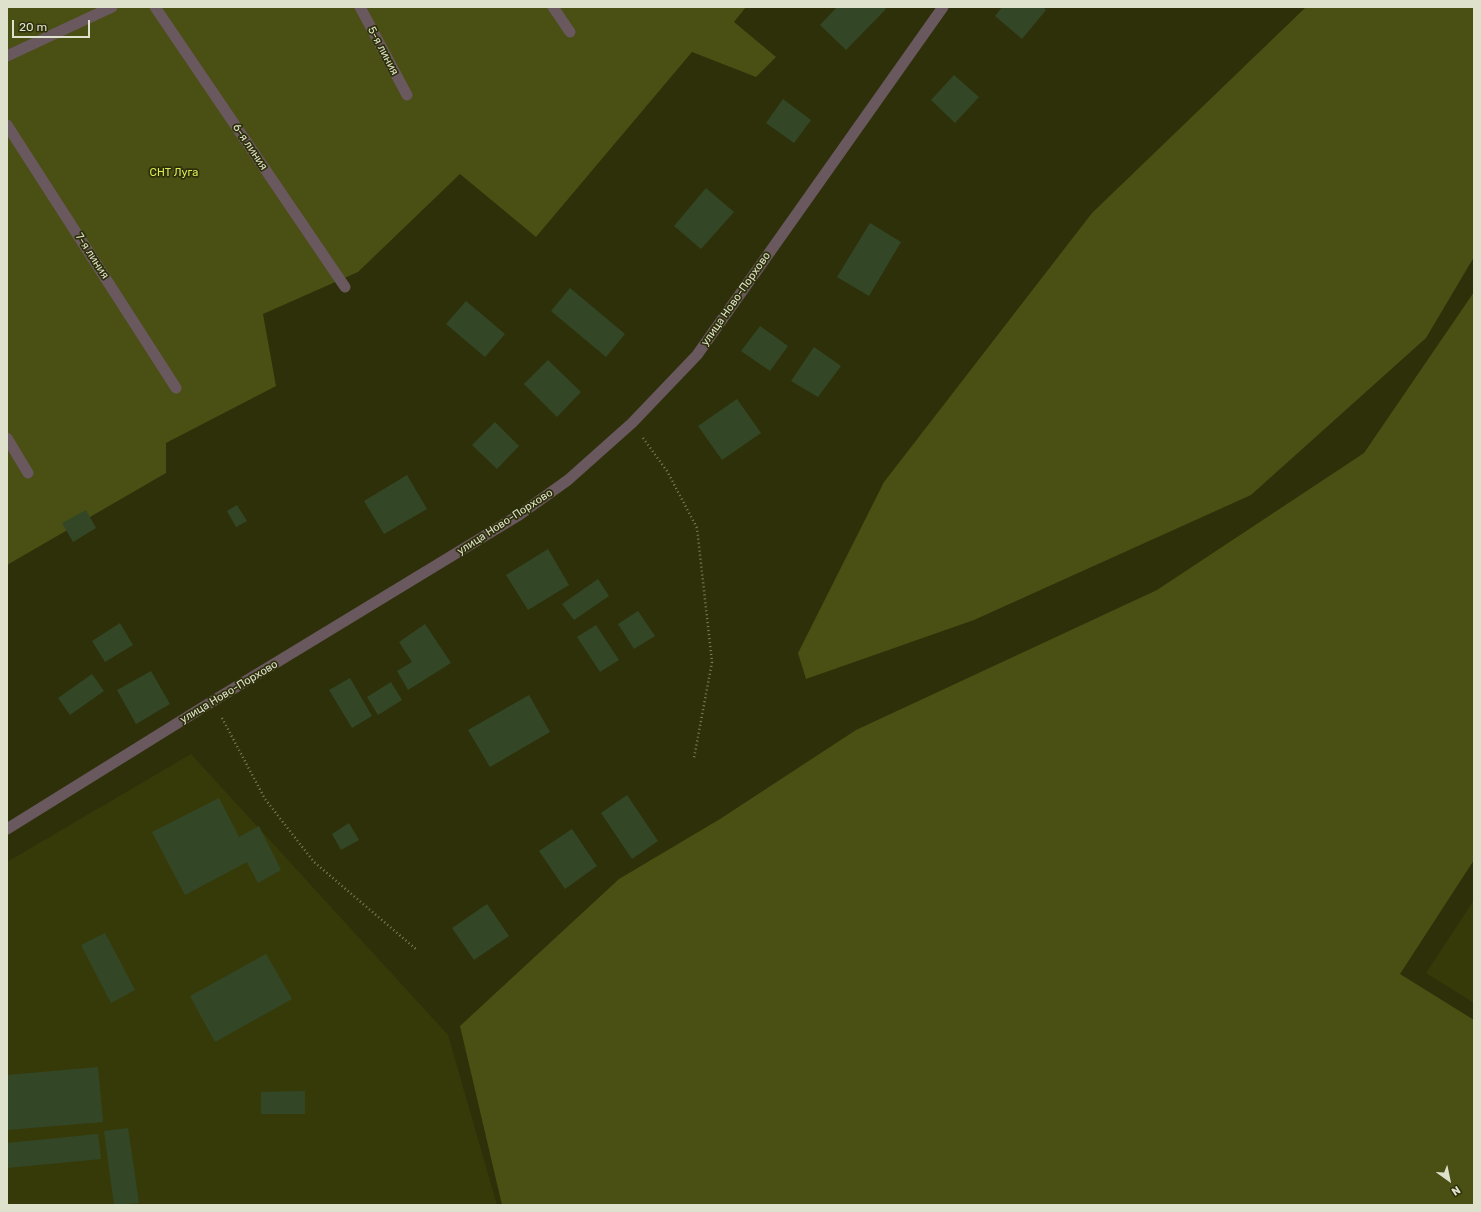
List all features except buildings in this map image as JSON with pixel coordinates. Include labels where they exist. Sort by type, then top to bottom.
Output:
[{"type":"street","name":"6-я линия","points":[[155,7],[345,287]]},
{"type":"street","name":"5-я линия","points":[[360,7],[407,95]]},
{"type":"street","points":[[553,7],[570,32]]},
{"type":"street","name":"улица Ново-Порхово","points":[[7,829],[213,701],[519,515],[568,480],[632,423],[697,355],[943,7]]},
{"type":"street","points":[[7,56],[109,8]]},
{"type":"street","name":"7-я линия","points":[[7,125],[176,388]]},
{"type":"street","points":[[7,438],[28,473]]},
{"type":"path","points":[[632,423],[667,471],[697,528],[712,662],[694,758]]},
{"type":"path","points":[[213,701],[265,799],[314,862],[418,950]]},
{"type":"shaded area","points":[[191,754],[448,1035],[497,1205],[7,1205],[7,862]]},
{"type":"shaded area","points":[[1474,900],[1474,1003],[1426,973]]},
{"type":"green space","name":"СНТ Луга","points":[[7,7],[746,7],[734,22],[776,57],[756,77],[692,52],[536,237],[460,174],[358,272],[263,314],[276,386],[166,443],[166,473],[7,565]]},
{"type":"green space","points":[[1306,7],[1474,7],[1474,257],[1426,338],[1251,495],[974,620],[806,679],[798,653],[884,482],[1092,213]]},
{"type":"green space","points":[[1474,292],[1474,860],[1400,974],[1474,1020],[1474,1205],[502,1205],[460,1026],[619,879],[720,819],[856,730],[1157,590],[1364,453]]}]
